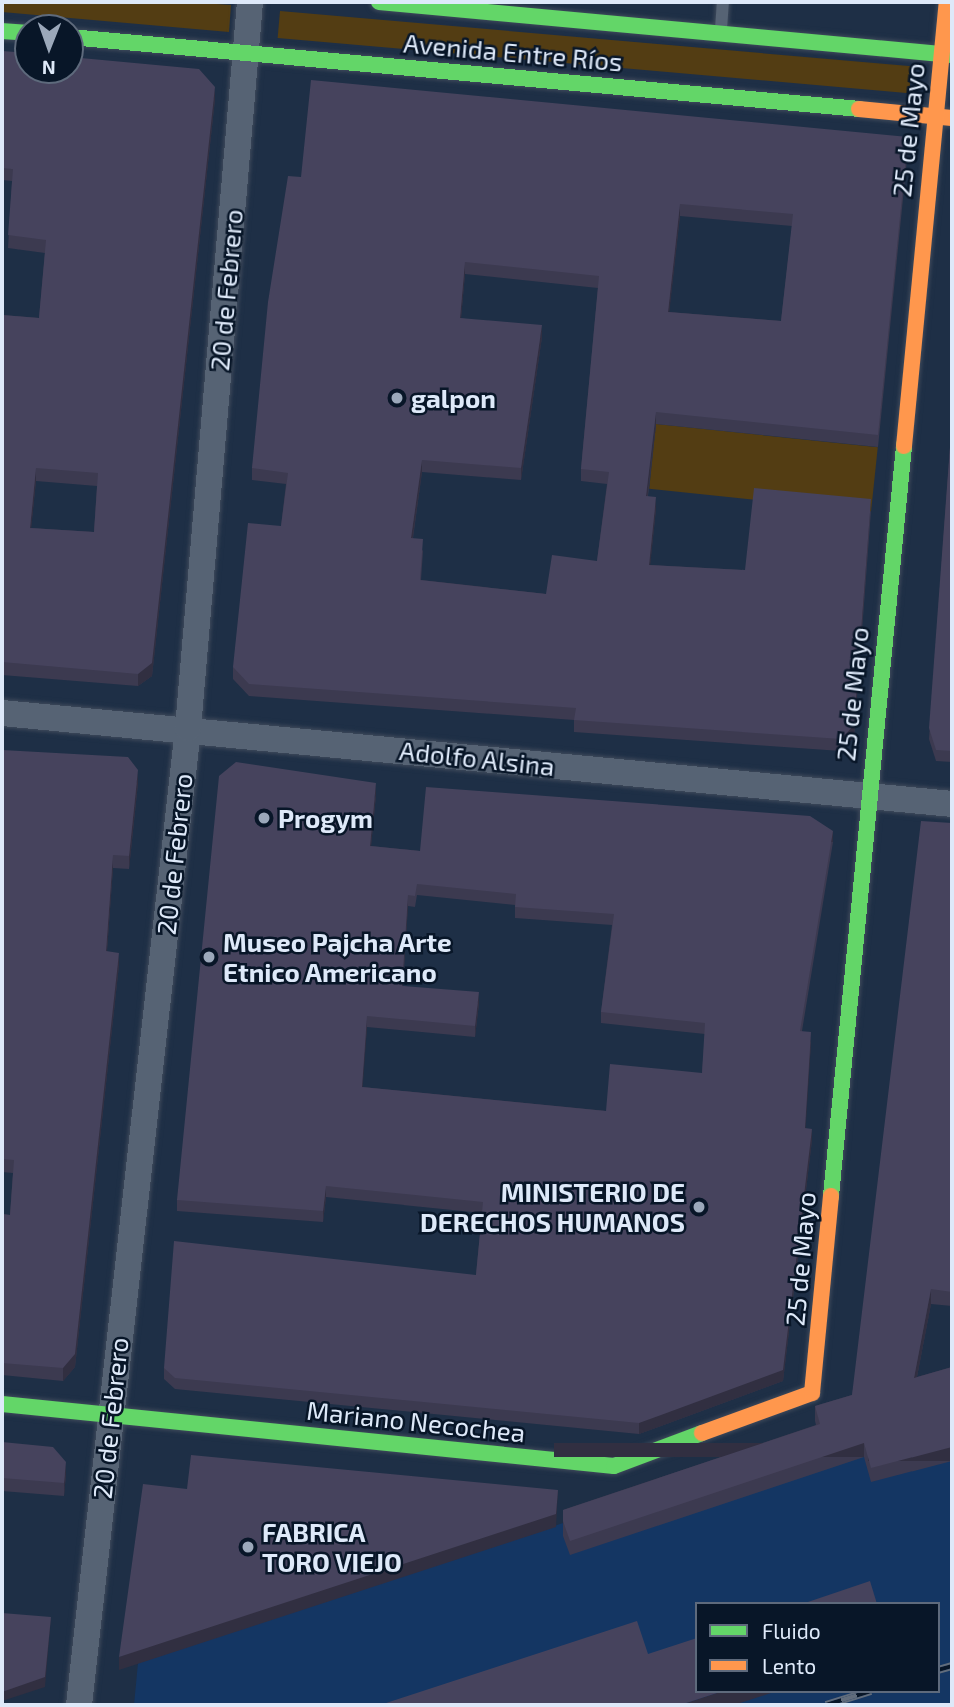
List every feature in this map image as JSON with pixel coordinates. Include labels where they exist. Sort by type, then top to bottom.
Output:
[{"type":"street","name":"20 de Febrero","points":[[79,1705],[188,728],[250,2]]},
{"type":"street","name":"Avenida Entre Ríos","points":[[379,2],[946,55]]},
{"type":"street","name":"25 de Mayo","points":[[813,1393],[867,798],[934,116],[946,55],[947,2]]},
{"type":"street","name":"Avenida Entre Ríos","points":[[84,38],[952,118]]},
{"type":"street","name":"Adolfo Alsina","points":[[2,713],[188,728],[867,798],[952,804]]},
{"type":"street","name":"Mariano Necochea","points":[[2,1404],[614,1466],[813,1393]]},
{"type":"lane","points":[[721,34],[723,2]]},
{"type":"shaded area","points":[[2,2],[188,2],[231,5],[229,32],[84,19],[84,14],[2,12]]},
{"type":"shaded area","points":[[280,11],[912,66],[909,93],[278,38]]},
{"type":"shaded area","points":[[656,424],[878,447],[871,512],[649,489]]},
{"type":"shaded area","points":[[952,1381],[952,1705],[134,1705],[138,1663],[794,1447]]},
{"type":"building","points":[[2,51],[14,52],[14,84],[84,84],[84,58],[199,69],[215,87],[152,663],[138,674],[2,662],[2,315],[39,318],[46,240],[8,235],[13,169],[2,168]],"holes":[[[36,468],[98,473],[94,532],[30,528]]]},
{"type":"building","points":[[311,80],[908,137],[878,435],[656,412],[646,496],[656,497],[649,565],[745,570],[754,488],[871,499],[854,725],[841,739],[574,720],[576,708],[249,684],[233,667],[248,523],[281,526],[288,473],[252,468],[268,302],[288,176],[301,177]],"holes":[[[680,204],[793,214],[781,321],[668,312]],[[465,262],[599,276],[581,469],[609,472],[597,561],[552,555],[546,594],[420,580],[423,539],[411,538],[422,460],[521,468],[542,325],[460,318]]]},
{"type":"building","points":[[952,420],[952,751],[936,750],[929,728]]},
{"type":"building","points":[[2,750],[128,757],[138,770],[129,856],[113,855],[106,951],[119,953],[75,1354],[63,1368],[2,1363],[2,1214],[10,1215],[14,1160],[2,1159]]},
{"type":"building","points":[[236,762],[376,783],[370,846],[420,851],[426,787],[810,816],[833,831],[800,1031],[811,1032],[805,1128],[812,1129],[783,1370],[639,1423],[175,1378],[164,1368],[174,1241],[476,1275],[483,1202],[326,1186],[323,1211],[177,1200],[219,776]],"holes":[[[417,884],[516,894],[515,907],[614,914],[601,1012],[705,1023],[702,1073],[610,1064],[606,1111],[362,1087],[367,1016],[475,1026],[479,992],[402,986],[408,895],[415,896]]]},
{"type":"building","points":[[921,821],[952,823],[952,1292],[931,1289],[914,1378],[952,1367],[952,1447],[871,1468],[864,1443],[570,1541],[563,1521],[563,1510],[820,1424],[815,1406],[852,1395]]},
{"type":"building","points":[[2,1442],[53,1447],[66,1462],[64,1483],[2,1478]]},
{"type":"building","name":"FABRICA TORO VIEJO","points":[[191,1455],[558,1490],[556,1514],[119,1657],[143,1484],[187,1489]]},
{"type":"building","points":[[870,1581],[876,1602],[808,1602]]},
{"type":"building","points":[[2,1613],[51,1617],[45,1677],[2,1692]]},
{"type":"building","points":[[637,1621],[648,1654],[695,1639],[695,1693],[717,1693],[680,1705],[380,1705]]},
{"type":"railway","points":[[940,1669],[952,1666]]},
{"type":"railway","points":[[826,1705],[865,1693]]},
{"type":"traffic: fast","points":[[379,2],[952,55]]},
{"type":"traffic: fast","points":[[2,31],[14,32]]},
{"type":"traffic: fast","points":[[84,38],[859,109]]},
{"type":"traffic: fast","points":[[831,1196],[904,446]]},
{"type":"traffic: fast","points":[[2,1404],[614,1466],[702,1433]]},
{"type":"traffic: slow","points":[[904,446],[947,2]]},
{"type":"traffic: slow","points":[[859,109],[952,118]]},
{"type":"traffic: slow","points":[[702,1433],[812,1393],[831,1196]]},
{"type":"place","name":"galpon","points":[[397,398]]},
{"type":"place","name":"Progym","points":[[264,818]]},
{"type":"place","name":"Museo Pajcha Arte Etnico Americano","points":[[209,957]]},
{"type":"place","name":"MINISTERIO DE DERECHOS HUMANOS","points":[[699,1207]]},
{"type":"place","name":"FABRICA TORO VIEJO","points":[[248,1547]]}]
